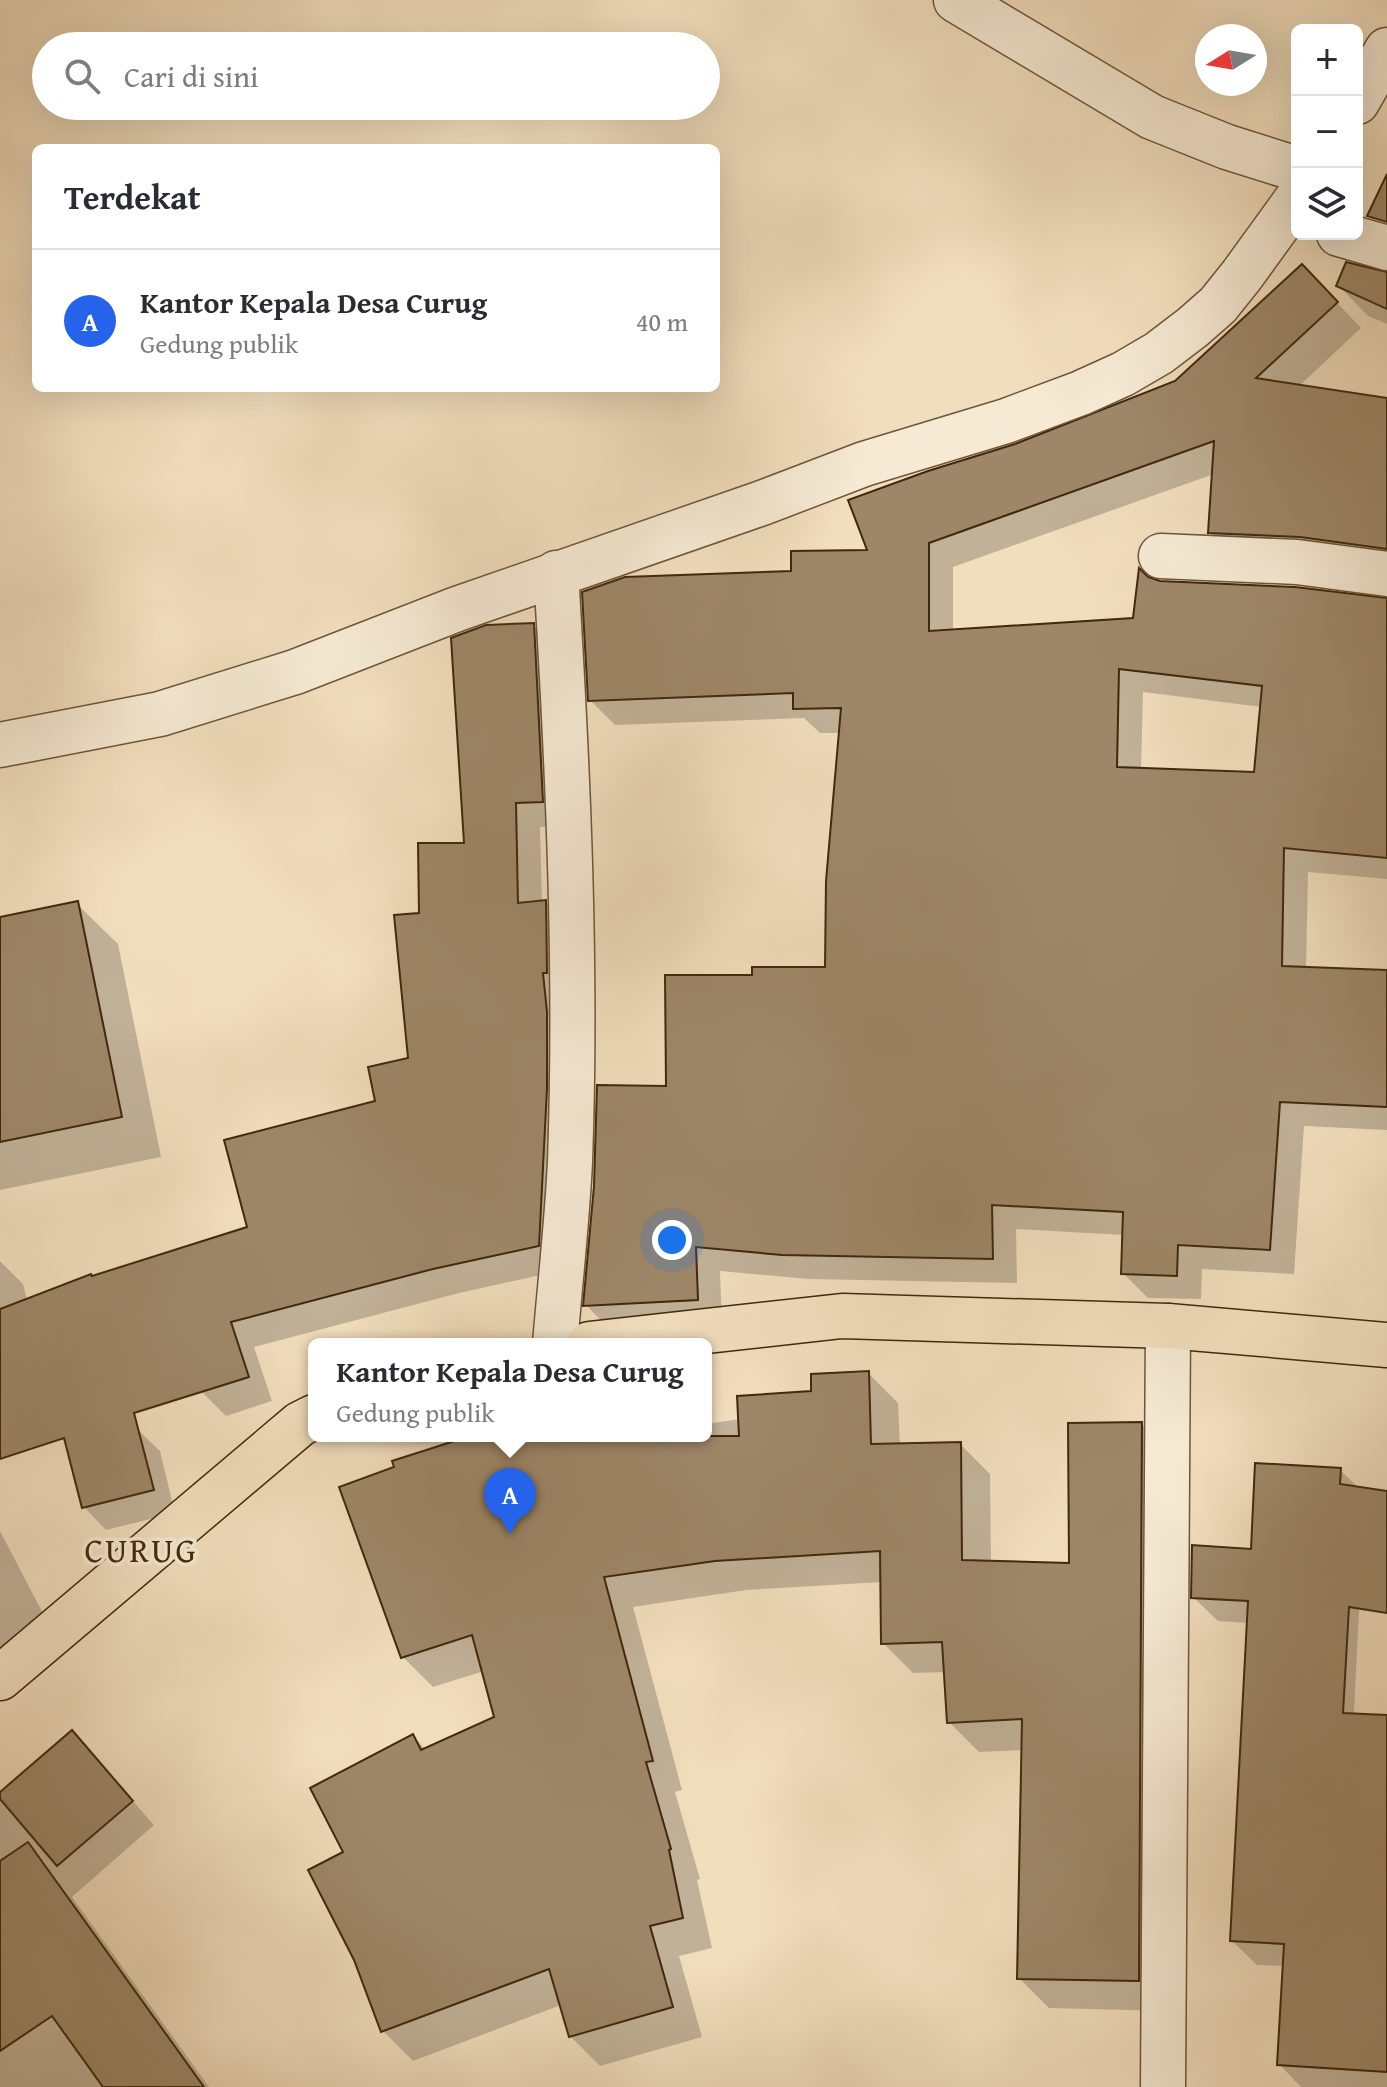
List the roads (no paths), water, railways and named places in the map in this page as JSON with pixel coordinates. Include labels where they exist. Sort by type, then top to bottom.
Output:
[{"type":"main road","points":[[643,1338],[842,1316],[1168,1326],[1387,1345]]},
{"type":"main road","points":[[0,1678],[308,1420]]},
{"type":"street","points":[[956,0],[1152,117],[1227,147],[1294,168]]},
{"type":"street","points":[[1360,96],[1387,50]]},
{"type":"street","points":[[0,745],[160,714],[295,672],[556,573],[762,503],[864,464],[1039,410],[1123,374],[1159,353],[1218,305],[1291,212]]},
{"type":"street","points":[[1360,240],[1387,248]]},
{"type":"street","points":[[1161,556],[1297,562],[1387,574]]},
{"type":"street","points":[[556,573],[569,788],[572,959],[570,1164],[556,1338]]},
{"type":"street","points":[[1163,2087],[1168,1326]]},
{"type":"place","name":"Kantor Kepala Desa Curug","points":[[510,1534]]},
{"type":"district","name":"CURUG","points":[[141,1550]]}]
